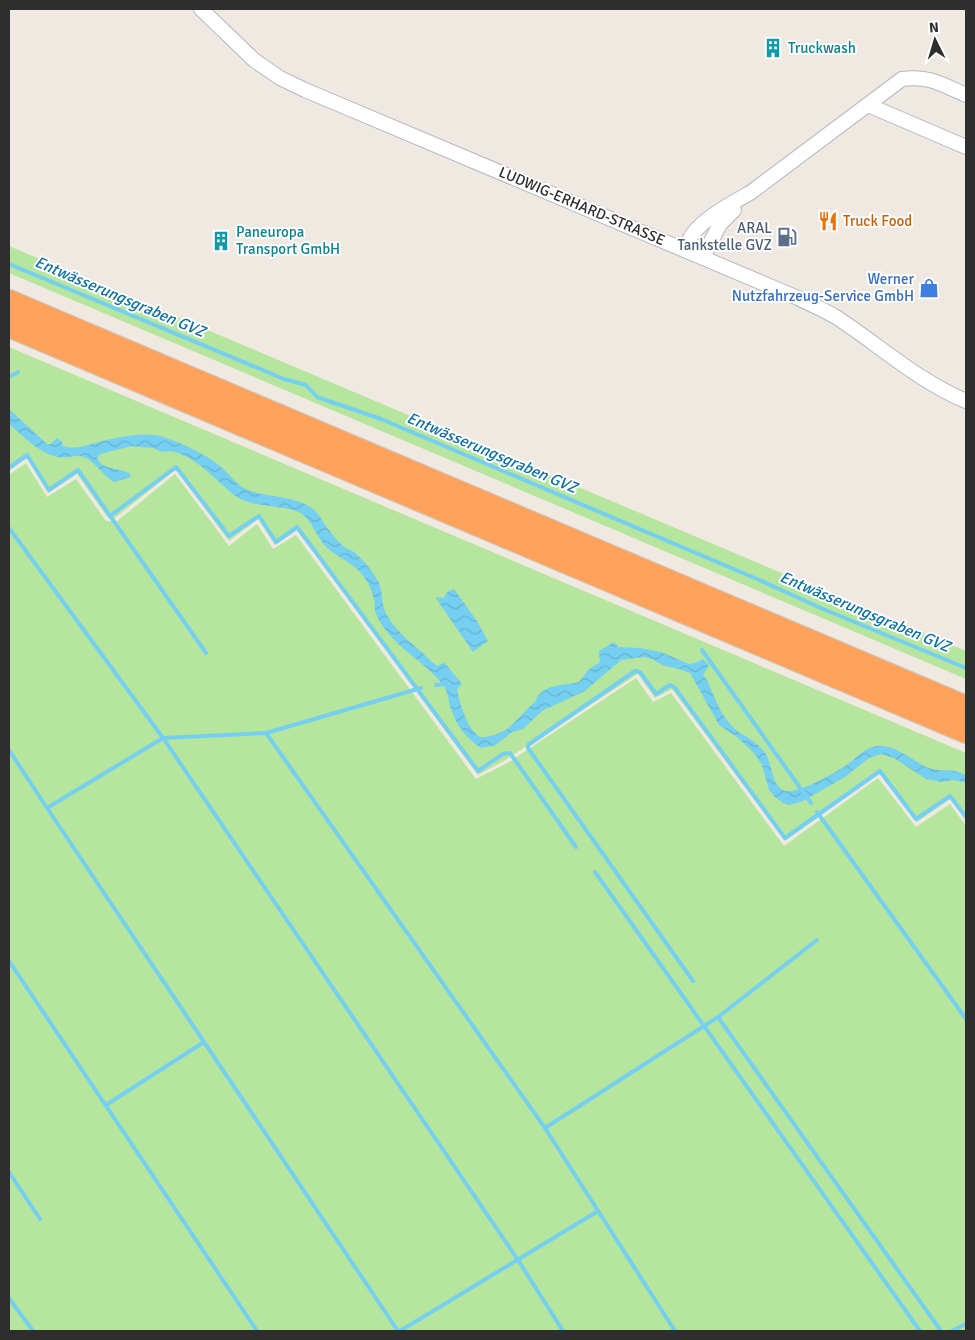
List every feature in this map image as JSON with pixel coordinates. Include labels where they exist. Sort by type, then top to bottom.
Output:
[{"type":"highway","points":[[9,302],[966,708]]},
{"type":"highway","points":[[9,325],[966,731]]},
{"type":"street","name":"LUDWIG-ERHARD-STRASSE","points":[[201,9],[254,60],[280,78],[798,298],[834,316],[910,370],[966,401]]},
{"type":"street","points":[[685,250],[691,236],[700,226],[731,203],[750,193],[902,79],[916,77],[931,80],[966,95]]},
{"type":"street","points":[[868,105],[966,147]]},
{"type":"street","points":[[704,257],[720,224],[750,193]]},
{"type":"green space","points":[[9,246],[966,651],[966,679],[9,273]]},
{"type":"green space","points":[[9,347],[966,753],[966,820],[950,799],[917,822],[879,773],[785,841],[672,689],[655,698],[638,674],[507,759],[478,775],[297,530],[275,545],[258,519],[229,541],[177,471],[174,471],[115,518],[108,518],[77,474],[48,493],[27,458],[9,471]]},
{"type":"green space","points":[[26,463],[47,497],[76,479],[106,521],[116,522],[175,474],[229,546],[257,524],[273,549],[296,535],[476,779],[509,762],[636,678],[653,702],[671,693],[784,846],[878,778],[916,827],[950,804],[966,826],[966,1331],[9,1331],[9,475]]},
{"type":"water","points":[[9,409],[47,444],[51,444],[57,438],[62,442],[63,446],[81,447],[131,435],[163,437],[185,445],[207,457],[223,468],[242,487],[250,491],[294,500],[313,509],[338,541],[344,547],[353,551],[373,574],[380,585],[385,611],[394,626],[433,663],[438,666],[444,662],[462,684],[457,689],[462,708],[468,723],[476,734],[481,737],[498,734],[507,729],[548,688],[579,682],[588,670],[600,662],[599,651],[614,642],[618,647],[640,648],[661,652],[689,664],[703,659],[709,665],[703,675],[724,715],[733,727],[763,750],[769,760],[776,782],[783,790],[797,790],[806,787],[848,764],[865,750],[877,746],[890,747],[931,769],[966,775],[966,785],[964,782],[953,780],[942,782],[926,779],[894,758],[881,754],[869,758],[845,777],[803,801],[790,805],[783,803],[769,790],[762,765],[753,752],[737,737],[719,725],[690,673],[643,657],[621,660],[585,691],[542,711],[523,729],[512,732],[496,745],[481,748],[466,735],[458,724],[443,685],[426,667],[398,644],[382,625],[375,612],[374,599],[368,583],[363,576],[354,567],[327,548],[306,517],[296,511],[256,504],[241,499],[191,459],[181,454],[162,452],[153,448],[132,446],[100,454],[97,458],[101,464],[129,473],[131,477],[114,482],[84,457],[57,457],[37,448],[9,424]]},
{"type":"water","points":[[454,589],[477,621],[488,641],[473,652],[435,597],[444,598],[447,592]]},
{"type":"waterway","name":"Entwässerungsgraben GVZ","points":[[9,264],[284,379],[306,385],[317,397],[381,419],[823,609],[966,668]]},
{"type":"waterway","points":[[9,377],[18,372]]},
{"type":"waterway","points":[[9,466],[27,455],[49,490],[78,470],[206,653]]},
{"type":"waterway","points":[[110,516],[176,467],[229,536],[259,516],[276,542],[297,527],[478,771],[503,754],[510,753],[576,847]]},
{"type":"waterway","points":[[9,528],[163,738],[518,1260],[563,1331]]},
{"type":"waterway","points":[[702,650],[811,803]]},
{"type":"waterway","points":[[693,981],[528,748],[528,745],[635,671],[640,672],[656,694],[670,685],[675,688],[785,838],[880,771],[916,819],[950,796],[966,817]]},
{"type":"waterway","points":[[436,685],[446,684]]},
{"type":"waterway","points":[[398,1331],[47,808],[163,738],[266,733],[421,688]]},
{"type":"waterway","points":[[266,733],[545,1128],[675,1331]]},
{"type":"waterway","points":[[9,750],[47,808]]},
{"type":"waterway","points":[[817,812],[966,1019]]},
{"type":"waterway","points":[[595,872],[920,1331]]},
{"type":"waterway","points":[[545,1128],[718,1017],[817,940]]},
{"type":"waterway","points":[[9,961],[257,1331]]},
{"type":"waterway","points":[[718,1017],[941,1331]]},
{"type":"waterway","points":[[106,1105],[204,1042]]},
{"type":"waterway","points":[[9,1172],[40,1219]]},
{"type":"waterway","points":[[400,1331],[598,1211]]},
{"type":"waterway","points":[[9,1298],[33,1331]]},
{"type":"waterway","points":[[952,1331],[966,1324]]},
{"type":"place","name":"Truckwash","points":[[773,48]]},
{"type":"place","name":"Truck Food","points":[[828,221]]},
{"type":"place","name":"ARAL Tankstelle GVZ","points":[[787,237]]},
{"type":"place","name":"Paneuropa Transport GmbH","points":[[221,241]]},
{"type":"place","name":"Werner Nutzfahrzeug-Service GmbH","points":[[929,288]]}]
